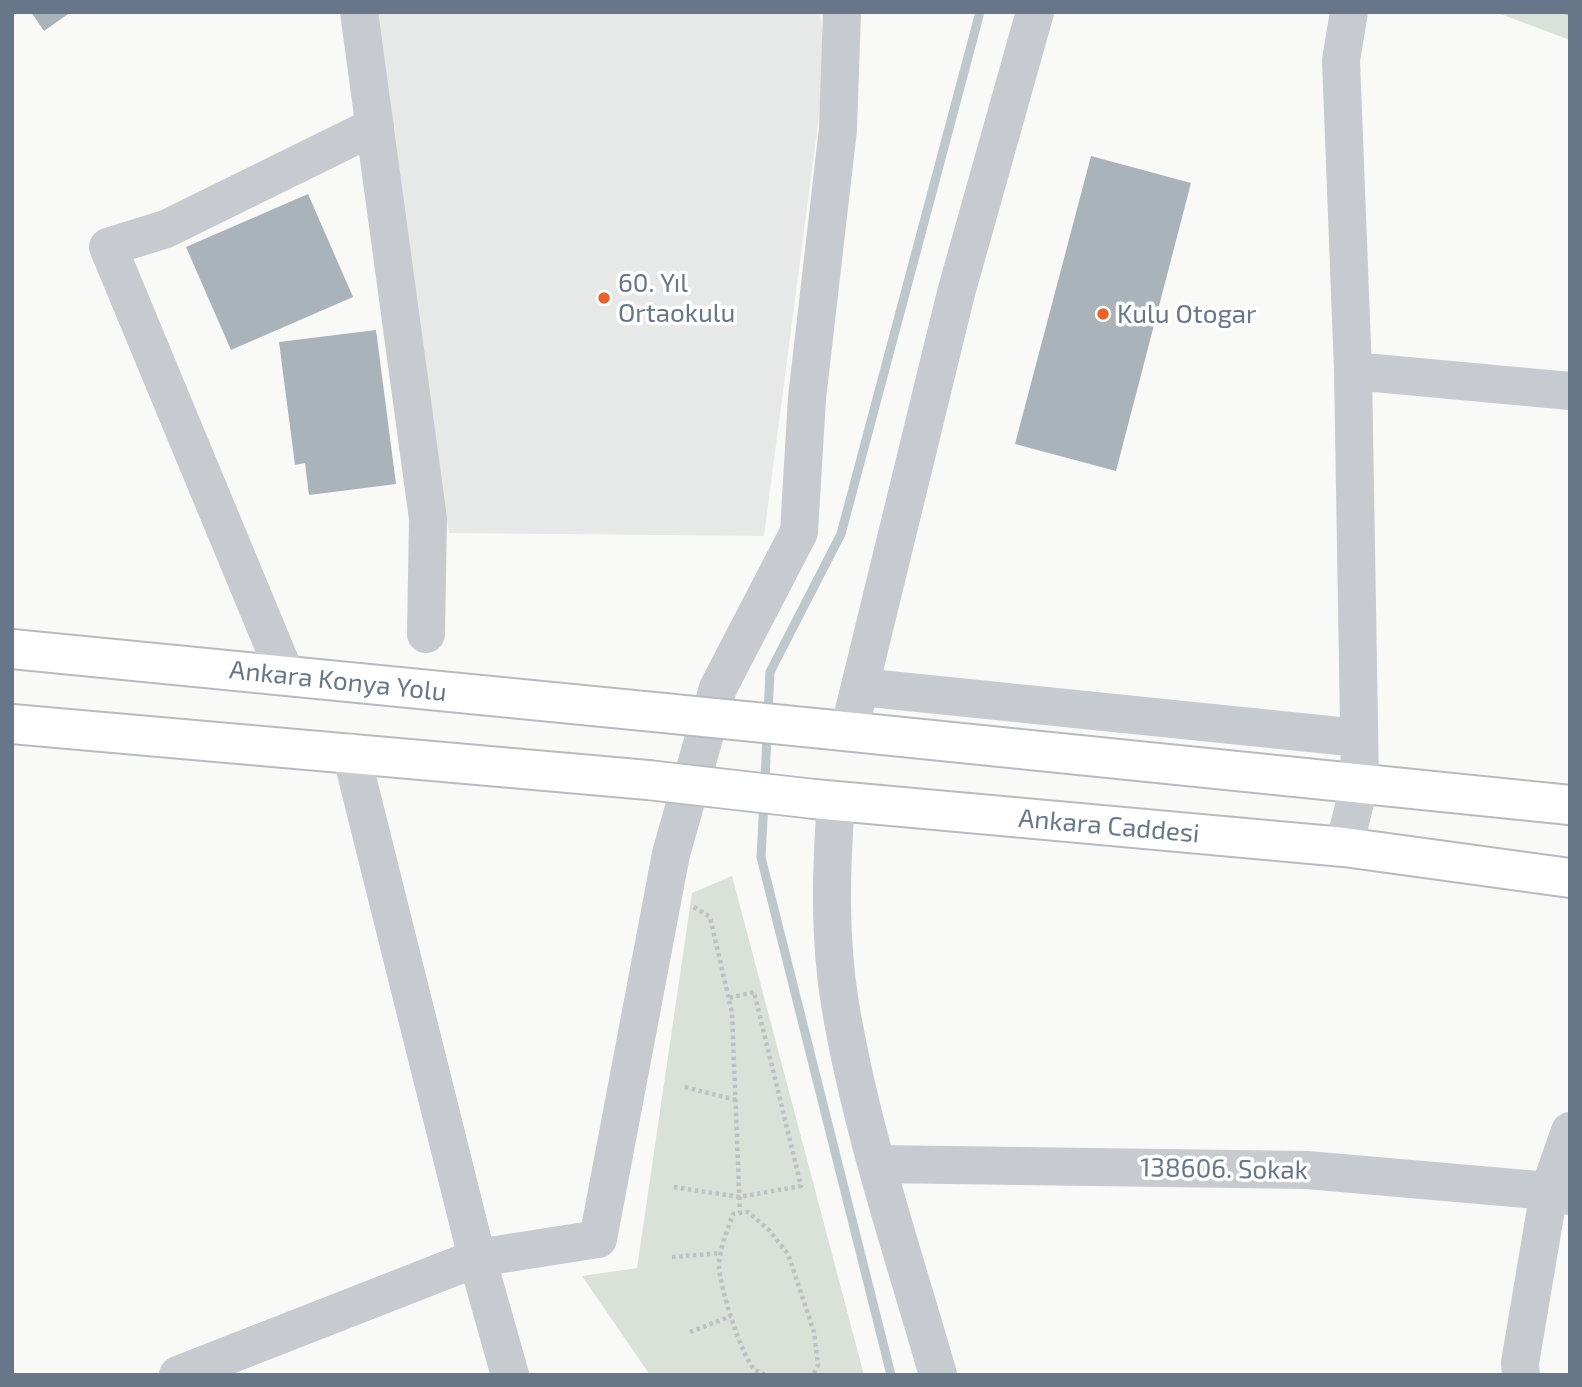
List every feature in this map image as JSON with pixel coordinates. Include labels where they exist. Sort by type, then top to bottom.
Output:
[{"type":"highway","name":"Ankara Konya Yolu","points":[[12,649],[837,730]]},
{"type":"highway","points":[[12,724],[351,753]]},
{"type":"highway","points":[[837,730],[1570,805]]},
{"type":"highway","name":"Ankara Caddesi","points":[[351,753],[648,780],[825,801],[1344,847],[1570,878]]},
{"type":"street","points":[[359,12],[428,519],[425,634]]},
{"type":"street","points":[[178,1375],[477,1258],[598,1239],[671,854],[718,688],[799,532],[807,398],[838,129],[842,12]]},
{"type":"street","points":[[837,730],[860,687],[956,293],[1035,12]]},
{"type":"street","points":[[1344,847],[1360,782],[1353,371],[1341,60],[1349,12]]},
{"type":"street","points":[[286,676],[108,247],[166,229],[375,125]]},
{"type":"street","points":[[1353,371],[1570,391]]},
{"type":"street","points":[[860,687],[1359,738]]},
{"type":"street","points":[[351,753],[477,1258],[510,1375]]},
{"type":"street","points":[[825,801],[840,1002],[858,1095],[938,1375]]},
{"type":"street","points":[[1521,1375],[1520,1363],[1528,1314],[1559,1193],[1570,1131]]},
{"type":"street","name":"138606. Sokak","points":[[878,1164],[1307,1170],[1559,1193]]},
{"type":"street","points":[[1498,1375],[1528,1314]]},
{"type":"path","points":[[664,887],[710,917],[729,998],[732,1013],[740,1213]]},
{"type":"path","points":[[674,1187],[739,1197],[801,1186],[754,992],[729,998]]},
{"type":"path","points":[[685,1087],[736,1100]]},
{"type":"path","points":[[763,1374],[755,1370],[745,1352],[731,1316],[719,1268],[733,1214],[748,1212],[769,1230],[788,1254],[814,1332],[818,1365],[813,1375]]},
{"type":"path","points":[[672,1257],[721,1253]]},
{"type":"path","points":[[690,1332],[731,1316]]},
{"type":"shaded area","name":"60. Yıl Ortaokulu","points":[[368,12],[820,12],[826,63],[764,536],[449,533]]},
{"type":"shaded area","points":[[1495,12],[1570,12],[1570,40]]},
{"type":"shaded area","points":[[732,876],[864,1375],[650,1375],[582,1276],[637,1268],[692,893]]},
{"type":"building","points":[[31,12],[71,12],[44,31]]},
{"type":"building","name":"Kulu Otogar","points":[[1091,156],[1191,183],[1116,471],[1015,444]]},
{"type":"building","points":[[308,194],[353,297],[231,350],[186,247]]},
{"type":"building","points":[[376,330],[396,484],[309,495],[305,463],[295,465],[279,342]]},
{"type":"waterway","points":[[768,714],[770,672],[841,534],[980,12]]},
{"type":"waterway","points":[[765,784],[767,731]]},
{"type":"waterway","points":[[764,801],[761,857],[891,1375]]},
{"type":"place","name":"60. Yıl Ortaokulu","points":[[604,298]]},
{"type":"place","name":"Kulu Otogar","points":[[1103,314]]}]
